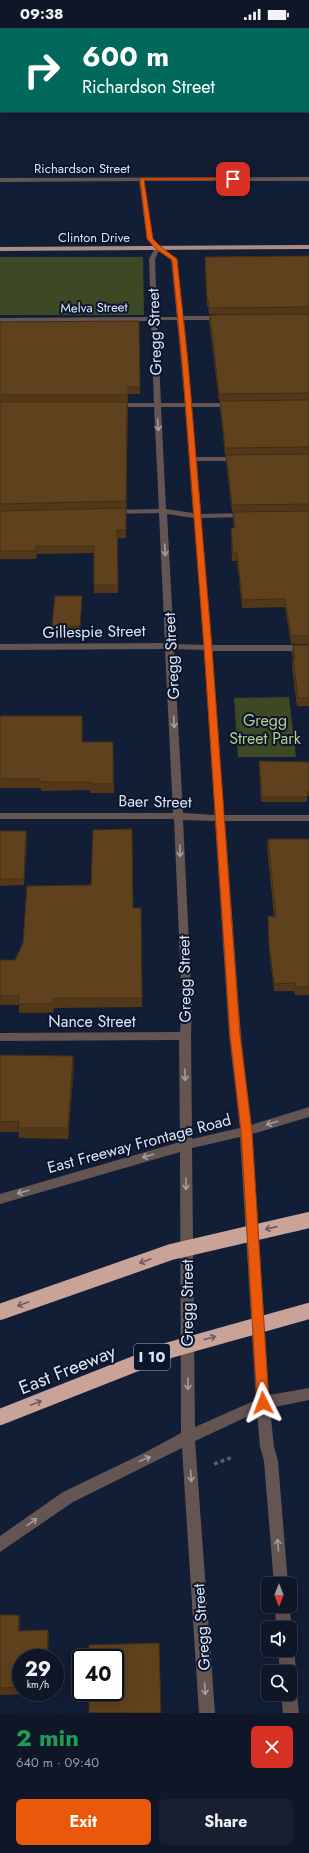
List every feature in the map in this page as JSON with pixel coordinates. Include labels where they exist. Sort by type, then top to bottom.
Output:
[{"type":"highway","points":[[0,1312],[171,1252],[309,1220]]},
{"type":"highway","name":"East Freeway","points":[[0,1417],[170,1350],[309,1311]]},
{"type":"main road","name":"Clinton Drive","points":[[0,249],[309,247]]},
{"type":"street","name":"Gregg Street","points":[[141,179],[150,239],[158,248],[174,259],[180,318],[208,648],[235,1035],[246,1131],[263,1403],[267,1447],[271,1461],[280,1577]]},
{"type":"street","name":"Richardson Street","points":[[0,180],[309,179]]},
{"type":"street","name":"Gregg Street","points":[[158,248],[152,259],[157,405],[171,646],[187,1006],[184,1036],[188,1437],[207,1713]]},
{"type":"street","name":"Melva Street","points":[[0,320],[230,318]]},
{"type":"street","points":[[104,405],[238,405]]},
{"type":"street","points":[[192,459],[245,459]]},
{"type":"street","points":[[102,513],[163,511],[197,516],[256,515]]},
{"type":"street","name":"Gillespie Street","points":[[0,647],[171,646],[208,648],[309,648]]},
{"type":"street","name":"Baer Street","points":[[0,816],[179,815],[220,818],[309,818]]},
{"type":"street","name":"Nance Street","points":[[0,1038],[184,1036]]},
{"type":"street","name":"East Freeway Frontage Road","points":[[0,1199],[186,1145],[246,1131],[309,1112]]},
{"type":"street","points":[[0,1545],[68,1497],[149,1458],[188,1437],[263,1403],[309,1394]]},
{"type":"street","points":[[290,1701],[291,1713]]},
{"type":"path","points":[[214,1464],[233,1457]]},
{"type":"green space","points":[[0,257],[143,257],[144,315],[0,315]]},
{"type":"green space","name":"Gregg Street Park","points":[[289,697],[296,757],[238,757],[234,698]]},
{"type":"building","points":[[309,256],[309,307],[209,308],[207,299],[205,257]]},
{"type":"building","points":[[309,314],[309,393],[219,394],[210,315]]},
{"type":"building","points":[[139,321],[140,387],[128,387],[128,395],[0,395],[0,322]]},
{"type":"building","points":[[309,400],[309,447],[225,448],[220,401]]},
{"type":"building","points":[[0,402],[127,402],[126,501],[0,504]]},
{"type":"building","points":[[309,454],[309,504],[232,505],[226,455]]},
{"type":"building","points":[[126,508],[126,530],[117,530],[118,585],[94,585],[94,546],[36,546],[36,551],[0,551],[0,511]]},
{"type":"building","points":[[309,511],[309,636],[291,636],[285,599],[242,600],[237,553],[233,553],[231,528],[235,528],[233,512]]},
{"type":"building","points":[[55,596],[82,596],[80,626],[52,626]]},
{"type":"building","points":[[293,645],[309,645],[309,698],[298,698],[293,659],[295,659]]},
{"type":"building","points":[[0,716],[82,716],[82,742],[113,742],[113,784],[90,784],[90,782],[40,782],[40,779],[0,779]]},
{"type":"building","points":[[259,761],[309,762],[309,791],[307,791],[307,797],[262,797]]},
{"type":"building","points":[[132,829],[133,908],[141,908],[142,998],[53,998],[53,1004],[18,1004],[19,996],[0,996],[0,960],[15,960],[23,943],[27,886],[91,885],[93,830]]},
{"type":"building","points":[[0,831],[26,831],[24,879],[0,879]]},
{"type":"building","points":[[268,839],[309,839],[309,987],[296,987],[295,983],[274,984],[269,943],[268,916],[276,917]]},
{"type":"building","points":[[0,1055],[73,1056],[68,1128],[18,1128],[19,1121],[0,1122]]},
{"type":"building","points":[[0,1615],[19,1615],[18,1631],[48,1630],[47,1649],[12,1649],[12,1687],[0,1688]]},
{"type":"building","points":[[159,1643],[161,1713],[89,1713],[89,1701],[124,1701],[124,1649],[89,1649],[89,1645]]},
{"type":"route","points":[[233,179],[141,179],[150,239],[158,248],[174,259],[187,382],[208,648],[235,1035],[246,1131],[263,1403]]}]
